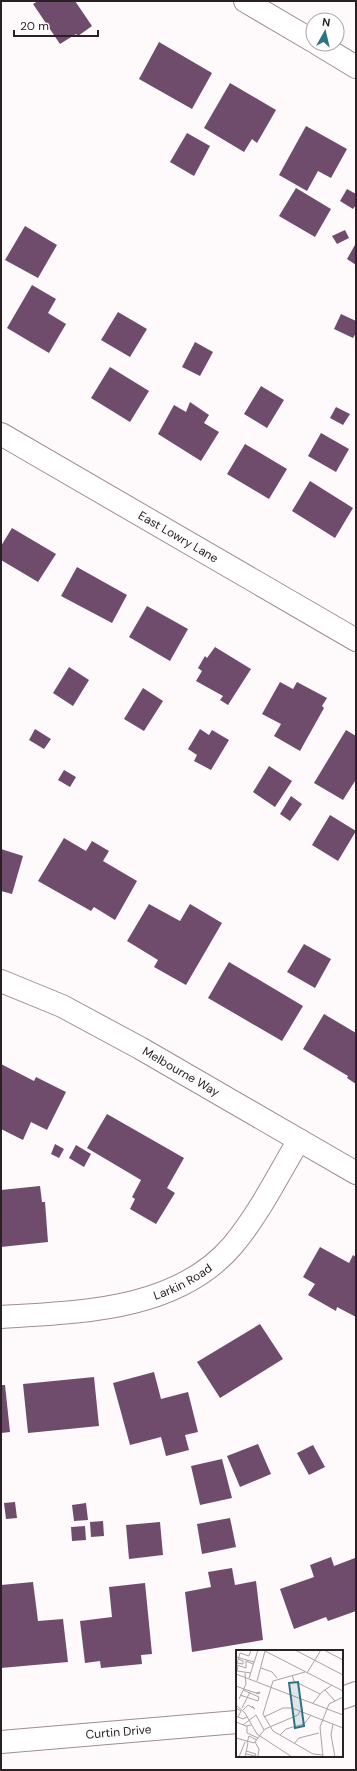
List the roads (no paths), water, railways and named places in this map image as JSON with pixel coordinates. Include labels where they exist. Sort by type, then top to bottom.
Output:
[{"type":"street","points":[[245,1],[305,36]]},
{"type":"street","points":[[331,52],[356,67]]},
{"type":"street","name":"East Lowry Lane","points":[[1,434],[356,640]]},
{"type":"street","name":"Melbourne Way","points":[[1,981],[62,1006],[140,1048],[356,1173]]},
{"type":"street","name":"Larkin Road","points":[[1,1317],[63,1313],[138,1302],[170,1291],[196,1277],[227,1251],[252,1220],[299,1140]]},
{"type":"street","points":[[343,1698],[356,1693]]},
{"type":"street","name":"Curtin Drive","points":[[1,1742],[236,1722]]}]
